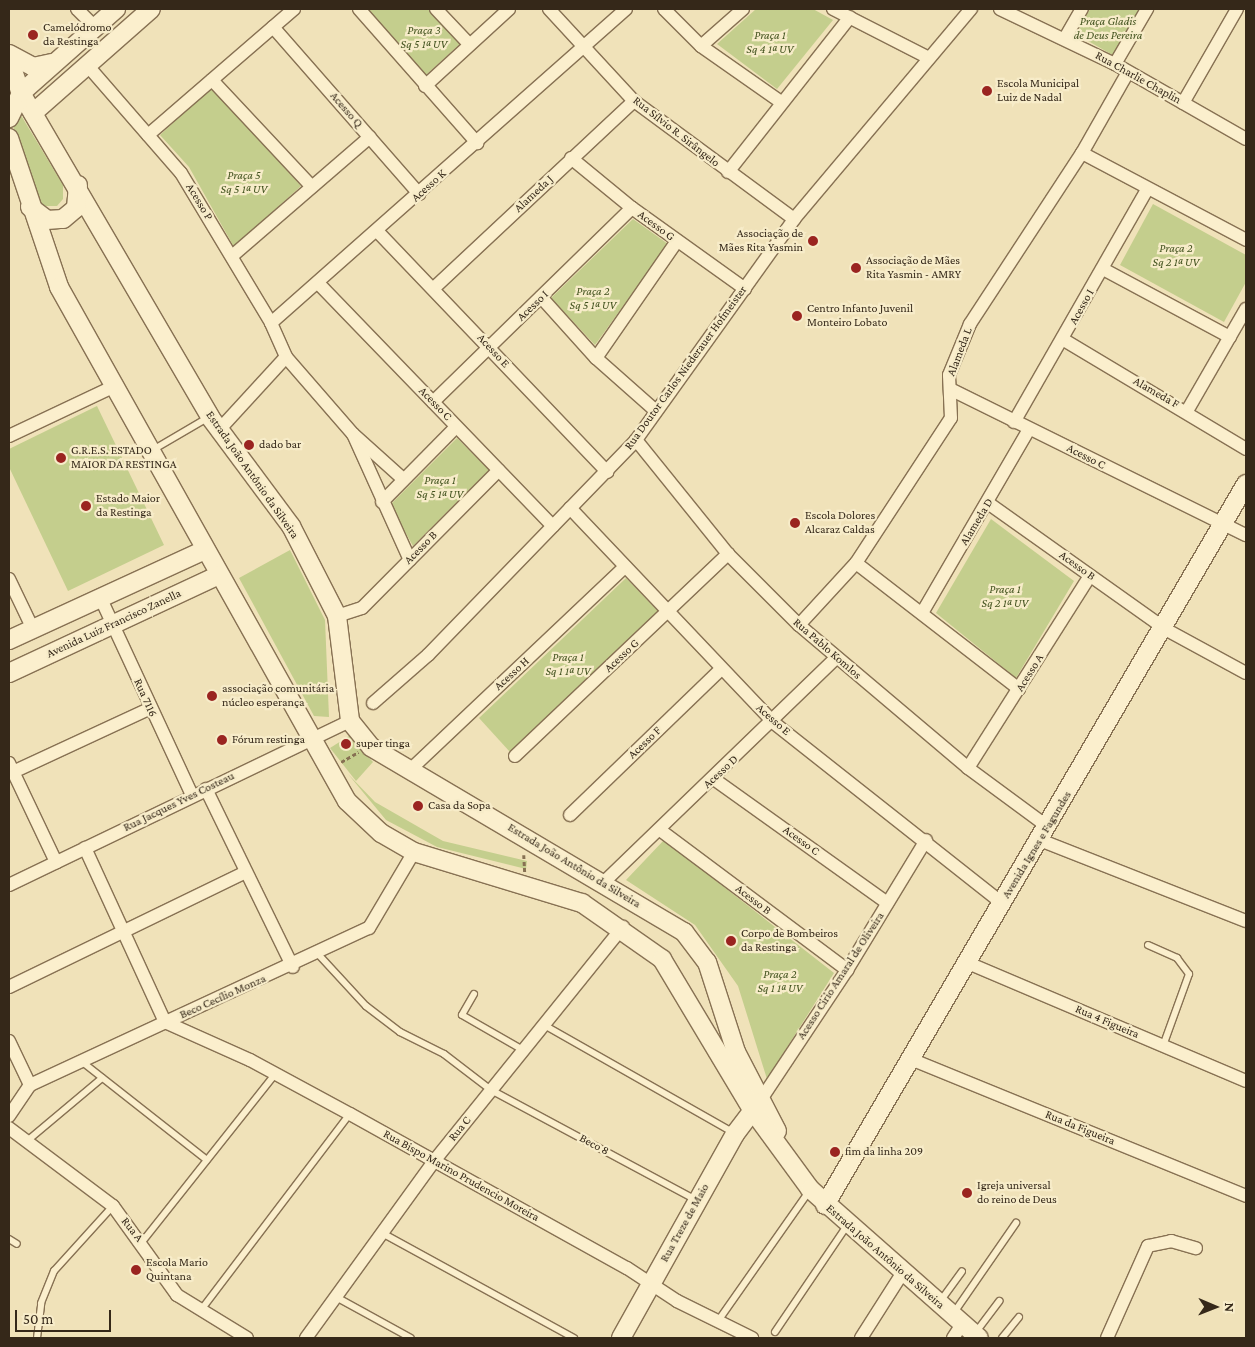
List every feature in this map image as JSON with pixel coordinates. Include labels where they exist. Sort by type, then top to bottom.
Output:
[{"type":"main road","points":[[9,118],[21,93],[116,9]]},
{"type":"main road","points":[[34,113],[151,9]]},
{"type":"main road","points":[[9,54],[33,67],[55,62]]},
{"type":"main road","name":"Estrada João Antônio da Silveira","points":[[9,59],[21,93],[77,184],[215,423],[291,526],[338,616],[350,721],[371,747],[416,765],[684,932],[706,962],[736,1052],[757,1105]]},
{"type":"main road","name":"Estrada João Antônio da Silveira","points":[[9,138],[28,205],[59,287],[310,740],[347,802],[381,833],[414,852],[582,903],[623,927],[662,958],[757,1105],[795,1170],[810,1189],[960,1326]]},
{"type":"main road","points":[[28,205],[47,220],[63,219],[76,208],[77,184]]},
{"type":"main road","name":"Avenida Ignes e Fagundes","points":[[826,1204],[913,1060],[1002,903],[1165,629],[1246,484]]},
{"type":"main road","points":[[9,640],[101,600],[205,550]]},
{"type":"main road","name":"Avenida Luiz Francisco Zanella","points":[[9,673],[219,576]]},
{"type":"main road","name":"Rua Treze de Maio","points":[[621,1338],[735,1134],[757,1105]]},
{"type":"street","points":[[77,9],[95,27]]},
{"type":"street","points":[[148,134],[294,9]]},
{"type":"street","points":[[359,9],[477,143]]},
{"type":"street","points":[[436,9],[469,44]]},
{"type":"street","points":[[425,86],[509,9]]},
{"type":"street","name":"Rua Sílvio R. Sirângelo","points":[[550,9],[634,101],[794,219]]},
{"type":"street","points":[[584,47],[626,9]]},
{"type":"street","points":[[664,9],[701,46],[782,102]]},
{"type":"street","points":[[701,46],[743,9]]},
{"type":"street","points":[[833,9],[929,58]]},
{"type":"street","name":"Rua Doutor Carlos Niederauer Hofmeister","points":[[373,703],[428,654],[607,472],[636,440],[794,219],[971,9]]},
{"type":"street","name":"Rua Charlie Chaplin","points":[[1000,9],[1065,38],[1115,64],[1246,139]]},
{"type":"street","points":[[1065,38],[1082,9]]},
{"type":"street","points":[[1115,64],[1147,9]]},
{"type":"street","points":[[1183,104],[1237,9]]},
{"type":"street","points":[[728,172],[850,17]]},
{"type":"street","name":"Acesso Q","points":[[273,27],[419,194]]},
{"type":"street","name":"Acesso K","points":[[271,323],[378,232],[584,47]]},
{"type":"street","name":"Acesso P","points":[[87,65],[181,173],[271,323],[286,357],[353,434],[403,480]]},
{"type":"street","name":"Alameda L","points":[[799,625],[856,563],[951,418],[949,375],[970,324],[1082,153],[1128,72]]},
{"type":"street","points":[[212,80],[312,187]]},
{"type":"street","name":"Alameda J","points":[[434,288],[634,101]]},
{"type":"street","points":[[232,256],[370,137]]},
{"type":"street","points":[[1082,153],[1147,190],[1246,240]]},
{"type":"street","name":"Acesso G","points":[[572,158],[632,208],[745,289]]},
{"type":"street","name":"Acesso I","points":[[1014,422],[1064,340],[1147,190]]},
{"type":"street","name":"Acesso I","points":[[433,402],[632,208]]},
{"type":"street","name":"Acesso E","points":[[378,232],[434,288],[607,472]]},
{"type":"street","points":[[596,358],[677,241]]},
{"type":"street","points":[[1103,269],[1230,337]]},
{"type":"street","name":"Acesso C","points":[[318,282],[553,526]]},
{"type":"street","points":[[541,297],[596,358],[656,411]]},
{"type":"street","points":[[1187,412],[1246,309]]},
{"type":"street","name":"Alameda F","points":[[1064,340],[1246,449]]},
{"type":"street","points":[[215,423],[286,357]]},
{"type":"street","points":[[9,436],[115,386]]},
{"type":"street","name":"Acesso C","points":[[950,389],[1221,526],[1246,536]]},
{"type":"street","points":[[382,502],[456,427]]},
{"type":"street","name":"Alameda D","points":[[922,613],[988,503],[1029,429]]},
{"type":"street","points":[[353,434],[382,502],[410,560]]},
{"type":"street","name":"Rua Pablo Komlos","points":[[636,440],[728,554],[799,625],[1044,833],[1246,921]]},
{"type":"street","name":"Acesso B","points":[[338,616],[362,608],[499,470]]},
{"type":"street","name":"Acesso B","points":[[988,503],[1165,629],[1246,673]]},
{"type":"street","name":"Acesso E","points":[[570,508],[720,670],[774,723],[926,840],[1002,903]]},
{"type":"street","name":"Acesso G","points":[[514,756],[668,614],[728,554]]},
{"type":"street","points":[[856,563],[1019,689]]},
{"type":"street","name":"Acesso H","points":[[416,765],[625,567]]},
{"type":"street","name":"Acesso A","points":[[968,768],[1090,576]]},
{"type":"street","points":[[9,579],[33,629]]},
{"type":"street","name":"Rua 7116","points":[[101,600],[150,709],[192,795]]},
{"type":"street","name":"Acesso D","points":[[603,883],[774,723],[836,658]]},
{"type":"street","name":"Acesso F","points":[[570,815],[720,670]]},
{"type":"street","points":[[56,862],[11,768],[150,709]]},
{"type":"street","name":"Rua Jacques Yves Costeau","points":[[9,885],[192,795],[350,721]]},
{"type":"street","name":"Acesso C","points":[[714,779],[888,903]]},
{"type":"street","points":[[206,789],[293,967]]},
{"type":"street","name":"Acesso B","points":[[660,830],[847,970]]},
{"type":"street","name":"Acesso Cirio Amaral de Oliveira","points":[[757,1105],[847,970],[926,840]]},
{"type":"street","points":[[85,848],[165,1022]]},
{"type":"street","name":"Beco Cecílio Monza","points":[[30,1085],[165,1022],[293,967],[369,928],[414,852]]},
{"type":"street","points":[[9,987],[246,872]]},
{"type":"street","name":"Rua C","points":[[306,1338],[434,1161],[623,927]]},
{"type":"street","name":"Rua 4 Figueira","points":[[968,963],[1246,1081]]},
{"type":"street","name":"Rua Bispo Marino Prudencio Moreira","points":[[165,1022],[275,1074],[350,1114],[651,1284],[752,1338]]},
{"type":"street","points":[[9,1041],[30,1085],[9,1116]]},
{"type":"street","name":"Rua da Figueira","points":[[913,1060],[1246,1196]]},
{"type":"street","name":"Rua A","points":[[9,1128],[113,1206],[142,1242],[177,1295],[247,1338]]},
{"type":"street","points":[[1107,1338],[1148,1246],[1170,1240],[1196,1248]]},
{"type":"street","points":[[861,1338],[903,1272]]},
{"type":"lane","points":[[150,451],[215,423]]},
{"type":"lane","points":[[1148,945],[1177,958],[1189,974],[1163,1046]]},
{"type":"lane","name":"Beco 8","points":[[318,954],[366,1006],[400,1032],[444,1054],[491,1090],[697,1201]]},
{"type":"lane","points":[[474,994],[462,1015],[523,1050]]},
{"type":"lane","points":[[544,1025],[735,1134]]},
{"type":"lane","points":[[80,1061],[207,1160]]},
{"type":"lane","points":[[142,1242],[275,1074]]},
{"type":"lane","points":[[27,1141],[102,1078]]},
{"type":"lane","points":[[201,1310],[350,1114]]},
{"type":"lane","points":[[718,1321],[810,1189]]},
{"type":"lane","points":[[37,1338],[41,1303],[54,1271],[113,1206]]},
{"type":"lane","points":[[960,1326],[1016,1222]]},
{"type":"lane","points":[[775,1332],[848,1224]]},
{"type":"lane","points":[[382,1233],[574,1338]]},
{"type":"lane","points":[[9,1240],[16,1244]]},
{"type":"lane","points":[[960,1326],[962,1272]]},
{"type":"lane","points":[[336,1297],[411,1338]]},
{"type":"lane","points":[[960,1326],[999,1301]]},
{"type":"lane","points":[[1002,1338],[1020,1317]]},
{"type":"path","points":[[334,766],[362,750]]},
{"type":"path","points":[[523,847],[525,873]]},
{"type":"green space","name":"Praça 3 Sq 5 1ª UV","points":[[366,9],[429,9],[461,43],[426,75]]},
{"type":"green space","name":"Praça 1 Sq 4 1ª UV","points":[[756,9],[813,9],[833,20],[777,89],[717,44]]},
{"type":"green space","name":"Praça Gladis de Deus Pereira","points":[[1090,9],[1143,9],[1116,57],[1076,34]]},
{"type":"green space","name":"Praça 5 Sq 5 1ª UV","points":[[212,87],[301,186],[234,247],[189,167],[160,135]]},
{"type":"green space","points":[[19,112],[63,185],[63,199],[57,206],[43,206],[37,199],[13,126]]},
{"type":"green space","name":"Praça 2 Sq 2 1ª UV","points":[[1153,204],[1246,255],[1246,282],[1224,322],[1120,265]]},
{"type":"green space","name":"Praça 2 Sq 5 1ª UV","points":[[633,219],[668,244],[595,345],[551,298]]},
{"type":"green space","name":"Estado Maior da Restinga","points":[[97,406],[164,545],[68,591],[9,467],[9,449]]},
{"type":"green space","name":"Praça 1 Sq 5 1ª UV","points":[[457,438],[489,470],[413,546],[390,505]]},
{"type":"green space","name":"Praça 1 Sq 2 1ª UV","points":[[991,519],[1074,581],[1016,678],[936,613]]},
{"type":"green space","points":[[290,550],[325,620],[329,717],[314,716],[239,578]]},
{"type":"green space","name":"Praça 1 Sq 1 1ª UV","points":[[626,578],[658,611],[510,752],[479,718]]},
{"type":"green space","points":[[349,736],[373,762],[356,781],[330,748]]},
{"type":"green space","points":[[348,774],[375,802],[443,841],[527,861],[526,869],[437,847],[386,820]]},
{"type":"green space","name":"Praça 2 Sq 1 1ª UV","points":[[664,840],[834,973],[767,1079],[738,986],[695,925],[626,880]]},
{"type":"place","name":"Camelódromo da Restinga","points":[[33,35]]},
{"type":"place","name":"Escola Municipal Luiz de Nadal","points":[[987,91]]},
{"type":"place","name":"Associação de Mães Rita Yasmin","points":[[813,241]]},
{"type":"place","name":"Associação de Mães Rita Yasmin - AMRY","points":[[856,268]]},
{"type":"place","name":"Centro Infanto Juvenil Monteiro Lobato","points":[[797,316]]},
{"type":"place","name":"dado bar","points":[[249,445]]},
{"type":"place","name":"G.R.E.S. ESTADO MAIOR DA RESTINGA","points":[[61,458]]},
{"type":"place","name":"Estado Maior da Restinga","points":[[86,506]]},
{"type":"place","name":"Escola Dolores Alcaraz Caldas","points":[[795,523]]},
{"type":"place","name":"associação comunitária núcleo esperança","points":[[212,696]]},
{"type":"place","name":"Fórum restinga","points":[[222,740]]},
{"type":"place","name":"super tinga","points":[[346,744]]},
{"type":"place","name":"Casa da Sopa","points":[[418,806]]},
{"type":"place","name":"Corpo de Bombeiros da Restinga","points":[[731,941]]},
{"type":"place","name":"fim da linha 209","points":[[835,1152]]},
{"type":"place","name":"Igreja universal do reino de Deus","points":[[967,1193]]},
{"type":"place","name":"Escola Mario Quintana","points":[[136,1270]]}]
